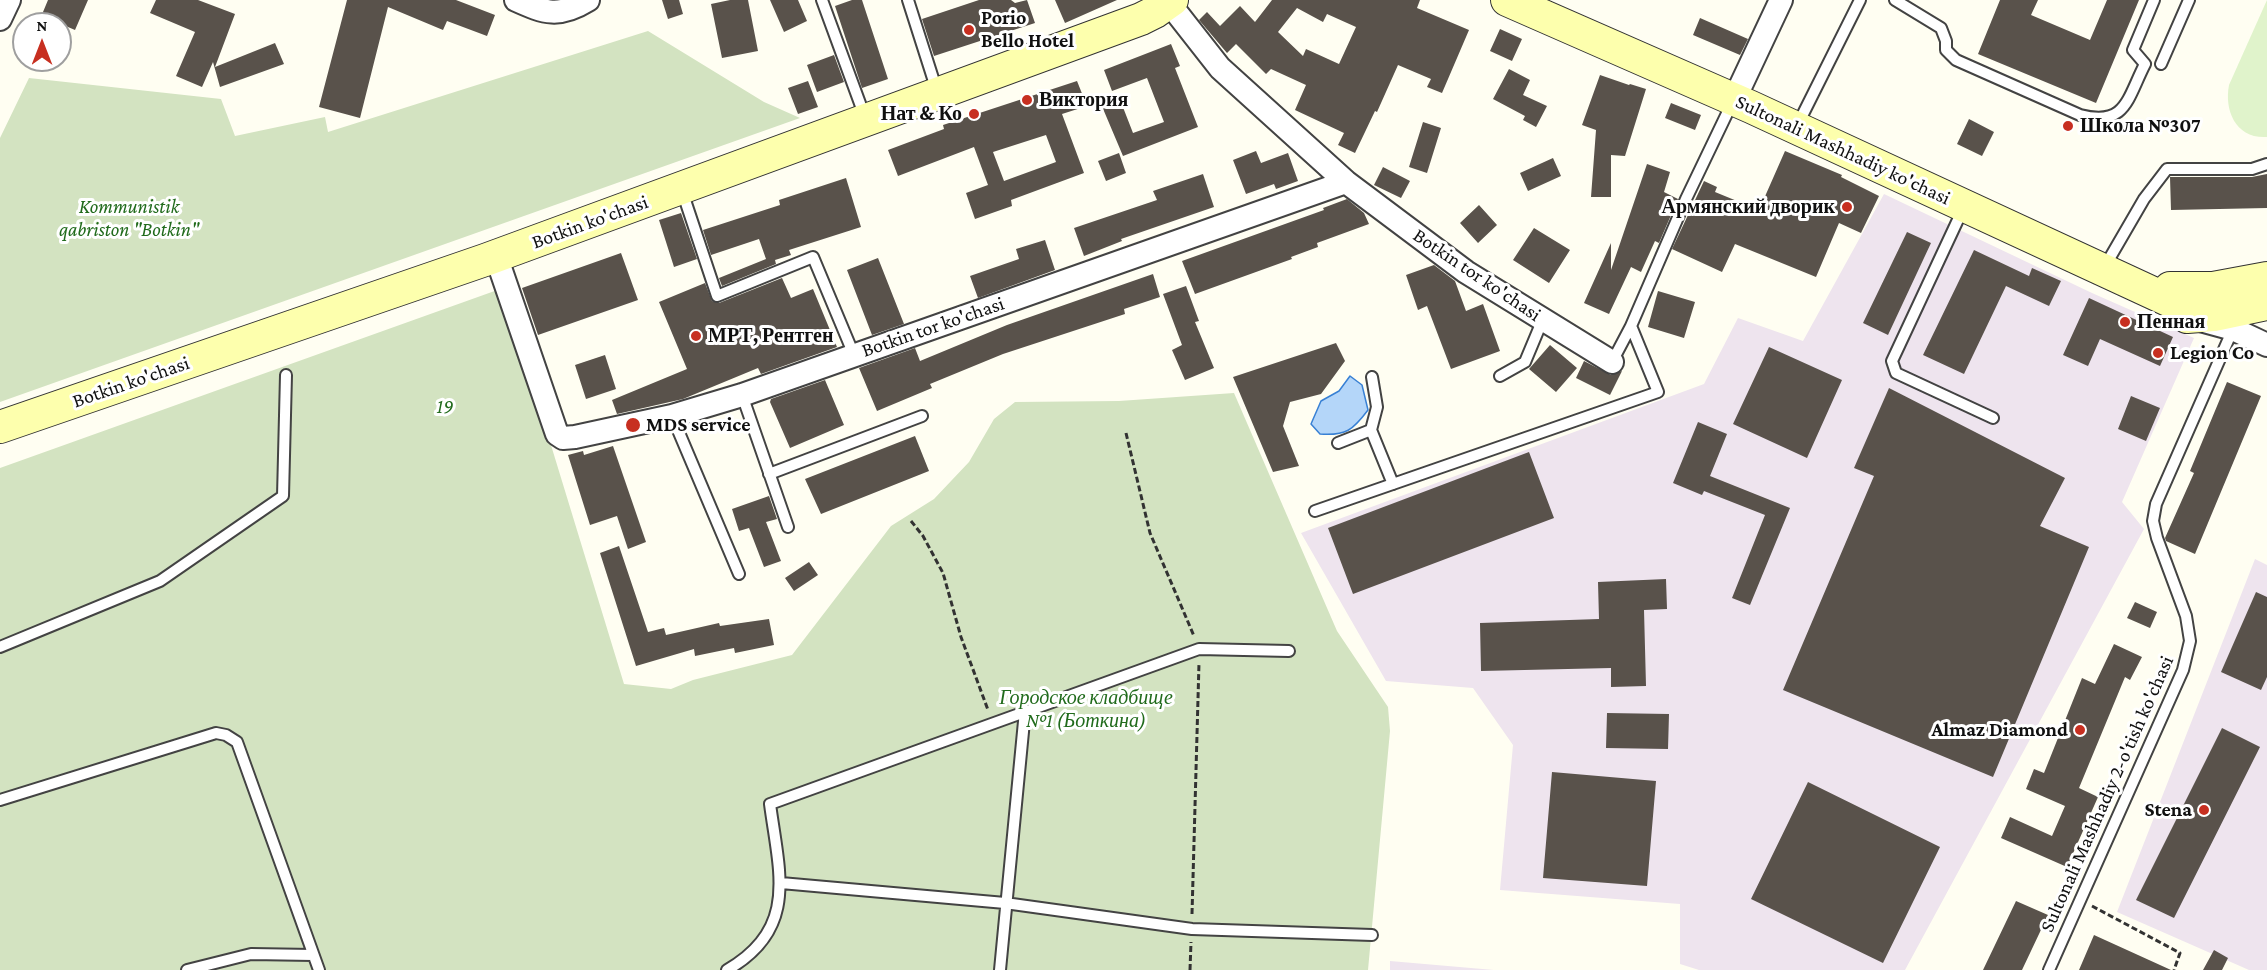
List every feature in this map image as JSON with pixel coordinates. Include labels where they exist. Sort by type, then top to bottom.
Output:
[{"type":"street","points":[[0,19],[9,0]]},
{"type":"street","points":[[516,0],[542,12],[564,11],[588,0]]},
{"type":"street","name":"Sultonali Mashhadiy ko'chasi","points":[[1507,0],[1736,95],[1801,118],[2170,288]]},
{"type":"street","name":"Sultonali Mashhadiy ko'chasi","points":[[1539,0],[1965,206],[2168,300],[2196,304],[2187,317]]},
{"type":"street","points":[[1736,95],[1781,0]]},
{"type":"street","name":"Botkin ko'chasi","points":[[0,427],[496,256],[681,189],[1141,19],[1171,2]]},
{"type":"street","name":"Botkin tor ko'chasi","points":[[1171,2],[1220,68],[1346,182],[1466,272],[1612,362]]},
{"type":"street","name":"Botkin tor ko'chasi","points":[[496,256],[557,434],[564,438],[672,416],[742,395],[1346,182]]},
{"type":"street","points":[[2170,288],[2214,288],[2267,278]]},
{"type":"street","points":[[2170,288],[2187,317],[2233,329],[2267,345]]},
{"type":"street","points":[[2187,317],[2214,315],[2267,304]]},
{"type":"lane","points":[[822,0],[866,120]]},
{"type":"lane","points":[[908,0],[938,94]]},
{"type":"lane","points":[[1801,118],[1860,0]]},
{"type":"lane","points":[[1895,0],[1941,28],[1946,41],[1946,50],[1956,60],[2080,115],[2107,119],[2116,115],[2123,107],[2145,64],[2133,50],[2154,0]]},
{"type":"lane","points":[[2161,64],[2189,0]]},
{"type":"lane","points":[[1612,362],[1631,326],[1686,199],[1736,95]]},
{"type":"lane","points":[[2108,261],[2144,199],[2167,169],[2252,170],[2267,164]]},
{"type":"lane","points":[[681,189],[717,296],[813,257],[855,355]]},
{"type":"lane","points":[[1965,206],[1892,361],[1896,373],[1993,418]]},
{"type":"lane","points":[[1500,375],[1525,362],[1543,319]]},
{"type":"lane","points":[[1315,511],[1658,392],[1631,326]]},
{"type":"lane","name":"Sultonali Mashhadiy 2-o'tish ko'chasi","points":[[2049,970],[2183,670],[2190,640],[2186,616],[2157,538],[2153,521],[2154,513],[2233,329]]},
{"type":"lane","points":[[0,647],[160,581],[283,496],[286,375]]},
{"type":"lane","points":[[1372,377],[1377,407],[1371,430],[1393,483]]},
{"type":"lane","points":[[742,395],[788,527]]},
{"type":"lane","points":[[672,416],[739,574]]},
{"type":"lane","points":[[769,474],[922,416]]},
{"type":"lane","points":[[1338,443],[1371,430]]},
{"type":"lane","points":[[727,970],[744,960],[769,930],[781,898],[770,804],[1199,649],[1289,651]]},
{"type":"lane","points":[[1000,970],[1025,711]]},
{"type":"lane","points":[[0,800],[216,733],[226,735],[237,742],[319,970]]},
{"type":"lane","points":[[781,883],[1005,903],[1192,929],[1372,935]]},
{"type":"lane","points":[[187,970],[251,954],[313,955]]},
{"type":"path","points":[[1126,433],[1150,534],[1199,649],[1190,970]]},
{"type":"path","points":[[911,521],[923,536],[943,573],[961,637],[992,723]]},
{"type":"path","points":[[2081,900],[2180,953],[2174,970]]},
{"type":"shaded area","points":[[1884,194],[2092,293],[2194,338],[2122,502],[2144,529],[1905,970],[1699,970],[1680,964],[1680,904],[1500,890],[1513,745],[1473,688],[1386,681],[1301,533],[1704,384],[1738,318],[1803,341]]},
{"type":"shaded area","points":[[2255,559],[2267,565],[2267,970],[2249,970],[2117,912]]},
{"type":"shaded area","points":[[1390,961],[1494,970],[1390,970]]},
{"type":"green space","points":[[2267,0],[2267,137],[2247,133],[2240,128],[2231,113],[2228,95],[2229,85]]},
{"type":"green space","name":"Kommunistik qabriston \"Botkin\"","points":[[648,31],[764,102],[800,118],[0,402],[0,138],[29,78],[221,99],[235,136],[325,117],[328,132]]},
{"type":"green space","name":"Городское кладбище №1 (Боткина)","points":[[503,288],[624,684],[671,689],[693,680],[792,655],[891,526],[934,499],[969,462],[994,419],[1015,402],[1119,401],[1234,393],[1337,631],[1388,707],[1390,731],[1368,970],[0,970],[0,468]]},
{"type":"water","points":[[1350,376],[1362,385],[1368,410],[1353,427],[1343,433],[1320,434],[1311,424],[1321,401],[1339,391]]},
{"type":"building","points":[[48,0],[88,0],[75,30],[72,29],[72,12],[43,12]]},
{"type":"building","points":[[156,0],[198,0],[235,14],[215,67],[275,43],[284,64],[220,87],[213,62],[202,87],[176,76],[195,32],[150,13]]},
{"type":"building","points":[[347,0],[456,0],[495,15],[487,36],[447,21],[443,30],[388,7],[360,118],[319,107]]},
{"type":"building","points":[[662,0],[679,0],[683,14],[668,19]]},
{"type":"building","points":[[730,0],[748,0],[758,51],[722,58],[711,4]]},
{"type":"building","points":[[770,0],[798,0],[807,21],[784,32]]},
{"type":"building","points":[[852,0],[862,0],[888,79],[862,88],[835,6]]},
{"type":"building","name":"Porio Bello Hotel","points":[[979,0],[1011,0],[1015,3],[1027,0],[1035,23],[934,56],[922,19]]},
{"type":"building","points":[[1055,0],[1117,0],[1065,23]]},
{"type":"building","points":[[1272,0],[1420,0],[1417,8],[1469,30],[1442,93],[1427,87],[1431,79],[1398,65],[1355,153],[1338,145],[1344,133],[1295,110],[1306,85],[1271,69],[1266,74],[1236,44],[1227,53],[1199,20],[1207,12],[1220,26],[1240,6],[1255,22]],"holes":[[[1297,8],[1323,22],[1327,14],[1356,27],[1339,64],[1306,49],[1303,56],[1278,32]]]},
{"type":"building","points":[[2000,0],[2038,0],[2031,15],[2090,40],[2107,0],[2139,0],[2096,103],[1978,54]]},
{"type":"building","points":[[1700,18],[1748,39],[1740,55],[1693,35]]},
{"type":"building","points":[[1500,29],[1522,39],[1512,61],[1490,51]]},
{"type":"building","points":[[1171,44],[1180,66],[1175,68],[1198,127],[1123,156],[1101,104],[1119,97],[1133,133],[1164,122],[1147,78],[1112,91],[1104,70]]},
{"type":"building","points":[[834,55],[844,82],[817,92],[807,65]]},
{"type":"building","points":[[1509,69],[1530,80],[1523,95],[1547,106],[1536,127],[1523,120],[1525,116],[1493,99]]},
{"type":"building","points":[[1600,75],[1646,89],[1625,156],[1611,155],[1611,197],[1591,197],[1596,130],[1582,125]]},
{"type":"building","points":[[808,81],[818,107],[798,114],[788,88]]},
{"type":"building","points":[[1077,81],[1087,106],[1062,114],[1084,173],[1011,200],[1012,206],[975,219],[966,193],[988,185],[974,147],[898,176],[888,150],[944,129],[943,125]],"holes":[[[1046,135],[1056,162],[1004,181],[993,152]]]},
{"type":"building","points":[[1671,103],[1701,115],[1695,130],[1665,118]]},
{"type":"building","points":[[1969,119],[1994,132],[1982,156],[1957,144]]},
{"type":"building","points":[[1423,122],[1441,128],[1427,173],[1409,167]]},
{"type":"building","points":[[1256,151],[1261,163],[1288,153],[1298,181],[1276,189],[1274,184],[1246,194],[1233,160]]},
{"type":"building","points":[[1785,151],[1842,175],[1841,177],[1879,196],[1861,233],[1839,223],[1816,277],[1735,244],[1722,272],[1672,249],[1704,181],[1717,187],[1715,192],[1759,210]]},
{"type":"building","points":[[1119,153],[1126,173],[1106,181],[1098,161]]},
{"type":"building","points":[[1553,158],[1561,176],[1528,191],[1520,173]]},
{"type":"building","points":[[1647,164],[1670,172],[1664,192],[1678,199],[1659,243],[1655,241],[1641,272],[1631,267],[1609,314],[1584,303],[1611,243],[1611,270]]},
{"type":"building","points":[[1383,167],[1410,181],[1401,198],[1374,185]]},
{"type":"building","points":[[1203,174],[1214,207],[1121,239],[1122,241],[1084,256],[1074,228],[1157,200],[1153,191]]},
{"type":"building","points":[[2267,174],[2267,208],[2171,210],[2170,177],[2252,177]]},
{"type":"building","points":[[846,178],[861,227],[789,250],[791,255],[775,260],[776,264],[722,286],[719,278],[766,259],[759,239],[711,255],[703,230],[780,205],[779,200]]},
{"type":"building","points":[[1347,199],[1364,213],[1369,224],[1317,243],[1318,247],[1291,257],[1292,259],[1195,294],[1182,261],[1324,210],[1323,208]]},
{"type":"building","points":[[1479,205],[1497,225],[1478,243],[1460,223]]},
{"type":"building","points":[[681,213],[697,259],[674,267],[659,220]]},
{"type":"building","points":[[1534,228],[1570,250],[1549,283],[1513,260]]},
{"type":"building","points":[[1907,232],[1931,243],[1888,335],[1863,323]]},
{"type":"building","points":[[1045,240],[1055,270],[978,298],[970,276],[1019,259],[1016,249]]},
{"type":"building","points":[[1974,250],[2029,276],[2032,268],[2061,281],[2049,306],[2006,286],[1964,374],[1923,355]]},
{"type":"building","points":[[621,253],[638,300],[538,335],[522,288]]},
{"type":"building","points":[[878,258],[904,324],[872,335],[847,270]]},
{"type":"building","points":[[1434,265],[1455,281],[1466,311],[1483,304],[1500,351],[1451,369],[1427,306],[1418,310],[1406,275]]},
{"type":"building","points":[[1153,274],[1160,297],[1124,309],[1125,314],[1003,354],[930,384],[932,388],[877,411],[859,368],[915,348],[920,361],[1007,325]]},
{"type":"building","points":[[782,278],[791,298],[813,289],[837,347],[761,374],[758,368],[683,399],[617,414],[612,400],[687,369],[659,302],[705,283],[712,301],[719,303]]},
{"type":"building","points":[[1186,286],[1199,321],[1195,322],[1214,368],[1185,380],[1172,350],[1182,345],[1163,294]]},
{"type":"building","points":[[1658,291],[1695,302],[1684,338],[1648,327]]},
{"type":"building","points":[[2089,298],[2173,337],[2160,366],[2100,339],[2088,366],[2063,355]]},
{"type":"building","points":[[1336,343],[1345,361],[1321,394],[1290,402],[1283,426],[1299,466],[1273,472],[1233,377]]},
{"type":"building","points":[[1550,345],[1577,368],[1556,392],[1529,369]]},
{"type":"building","points":[[1769,347],[1842,380],[1807,458],[1733,424]]},
{"type":"building","points":[[605,355],[616,389],[586,399],[575,365]]},
{"type":"building","points":[[1584,361],[1611,375],[1622,371],[1610,395],[1576,378]]},
{"type":"building","points":[[825,380],[844,425],[790,448],[770,402],[771,399]]},
{"type":"building","points":[[2227,382],[2261,396],[2195,554],[2166,541],[2165,538],[2194,473],[2190,471]]},
{"type":"building","points":[[1889,388],[2065,478],[2040,526],[2089,547],[1993,777],[1783,690],[1874,476],[1854,468]]},
{"type":"building","points":[[2131,396],[2160,408],[2146,441],[2118,429]]},
{"type":"building","points":[[1698,422],[1727,434],[1710,476],[1790,508],[1750,605],[1732,598],[1765,515],[1704,491],[1702,495],[1673,483]]},
{"type":"building","points":[[915,436],[929,471],[821,514],[805,479]]},
{"type":"building","points":[[613,446],[646,542],[628,549],[617,516],[590,525],[568,455],[583,451],[584,455]]},
{"type":"building","points":[[1529,452],[1554,518],[1353,594],[1328,528]]},
{"type":"building","points":[[769,496],[777,519],[766,522],[781,561],[764,567],[749,528],[739,531],[732,509]]},
{"type":"building","points":[[619,546],[648,632],[664,628],[666,635],[719,623],[720,626],[769,619],[774,645],[735,653],[734,648],[695,656],[694,649],[636,666],[600,553]]},
{"type":"building","points":[[809,562],[818,575],[794,591],[785,578]]},
{"type":"building","points":[[1666,579],[1667,609],[1644,610],[1646,686],[1611,687],[1611,668],[1481,671],[1480,623],[1599,619],[1598,582]]},
{"type":"building","points":[[2256,592],[2267,597],[2267,677],[2261,690],[2221,672]]},
{"type":"building","points":[[2135,602],[2157,612],[2150,628],[2127,618]]},
{"type":"building","points":[[2114,644],[2142,657],[2130,680],[2125,677],[2079,788],[2098,797],[2067,867],[2001,838],[2010,817],[2052,836],[2065,806],[2026,789],[2034,769],[2044,773],[2082,678],[2095,684]]},
{"type":"building","points":[[1607,713],[1669,714],[1668,749],[1606,748]]},
{"type":"building","points":[[2222,728],[2260,747],[2174,918],[2136,900]]},
{"type":"building","points":[[1552,772],[1656,781],[1647,886],[1543,878]]},
{"type":"building","points":[[1808,782],[1940,847],[1883,963],[1751,899]]},
{"type":"building","points":[[2016,901],[2048,915],[2022,970],[1983,970]]},
{"type":"building","points":[[2094,935],[2171,970],[2079,970]]},
{"type":"building","points":[[2214,950],[2228,958],[2222,970],[2203,970]]},
{"type":"place","name":"Porio Bello Hotel","points":[[969,30]]},
{"type":"place","name":"Виктория","points":[[1027,100]]},
{"type":"place","name":"Нат & Ко","points":[[974,114]]},
{"type":"place","name":"Школа №307","points":[[2068,126]]},
{"type":"place","name":"Армянский дворик","points":[[1847,207]]},
{"type":"place","name":"Пенная","points":[[2125,322]]},
{"type":"place","name":"МРТ, Рентген","points":[[696,336]]},
{"type":"place","name":"Legion Co","points":[[2158,353]]},
{"type":"place","name":"MDS service","points":[[633,425]]},
{"type":"place","name":"Almaz Diamond","points":[[2080,730]]},
{"type":"place","name":"Stena","points":[[2204,810]]},
{"type":"park label","name":"19","points":[[445,407]]}]
